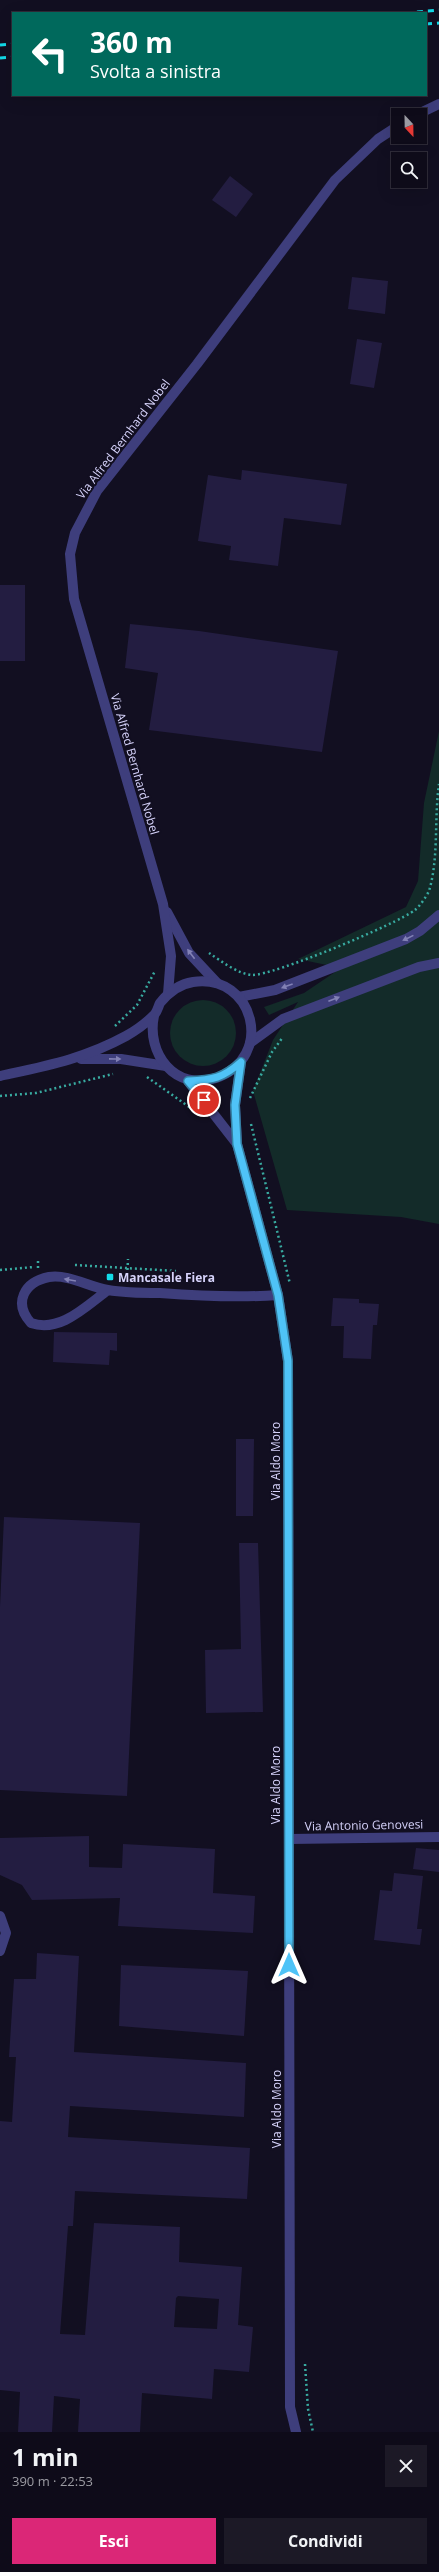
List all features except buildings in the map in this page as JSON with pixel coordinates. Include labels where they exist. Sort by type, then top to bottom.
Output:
[{"type":"street","points":[[427,110],[439,104]]},
{"type":"street","name":"Via Alfred Bernhard Nobel","points":[[168,994],[171,956],[163,904],[74,599],[70,554],[74,532],[97,491],[197,364],[335,180],[378,139],[391,131]]},
{"type":"street","name":"Via Alfred Bernhard Nobel","points":[[163,904],[189,954],[216,984]]},
{"type":"street","points":[[238,997],[275,990],[406,940],[420,931],[439,915]]},
{"type":"street","points":[[250,1043],[283,1019],[419,967],[439,963]]},
{"type":"street","points":[[0,1076],[76,1059],[128,1035],[154,1016],[168,994],[191,982],[204,981],[216,984],[238,997],[250,1019],[250,1043],[241,1062],[227,1074],[209,1080],[188,1081],[166,1066],[159,1057],[152,1037],[154,1016]]},
{"type":"street","points":[[76,1059],[121,1059],[166,1066]]},
{"type":"street","name":"Via Aldo Moro","points":[[241,1062],[235,1105],[237,1144],[278,1295],[288,1361],[290,2407],[296,2432]]},
{"type":"street","name":"Via Aldo Moro","points":[[188,1081],[237,1144]]},
{"type":"street","points":[[108,1290],[71,1317],[53,1326],[31,1323],[24,1315],[22,1307],[22,1300],[32,1284],[51,1277],[73,1280],[108,1290],[126,1292],[240,1298],[278,1295]]},
{"type":"street","name":"Via Antonio Genovesi","points":[[289,1839],[439,1837]]},
{"type":"street","points":[[0,1916],[6,1933],[0,1951]]},
{"type":"path","points":[[189,954],[201,947],[230,967],[252,975],[272,971],[366,935],[400,920],[416,909],[429,892],[437,871],[439,784]]},
{"type":"path","points":[[248,1102],[272,1052],[286,1032]]},
{"type":"path","points":[[0,1096],[36,1093],[117,1073]]},
{"type":"path","points":[[165,1088],[194,1112]]},
{"type":"path","points":[[126,1292],[128,1259]]},
{"type":"path","points":[[0,1270],[13,1270],[45,1265]]},
{"type":"path","points":[[68,1265],[176,1271]]},
{"type":"green space","points":[[439,731],[439,1224],[401,1217],[287,1210],[253,1091],[273,1040],[298,1002],[269,1015],[264,1007],[304,993],[341,968],[298,959],[406,907],[418,881],[424,803]]},
{"type":"green space","points":[[203,1000],[215,1003],[226,1010],[233,1021],[236,1033],[233,1045],[226,1056],[215,1063],[203,1066],[191,1063],[180,1056],[173,1045],[170,1033],[173,1021],[180,1010],[191,1003]]},
{"type":"railway","points":[[417,12],[439,10]]},
{"type":"railway","points":[[427,24],[439,23]]},
{"type":"railway","points":[[0,45],[12,44]]},
{"type":"railway","points":[[0,58],[12,57]]},
{"type":"place","name":"Mancasale Fiera","points":[[110,1277]]},
{"type":"route","points":[[204,1100],[188,1081],[209,1080],[227,1074],[241,1062],[235,1105],[237,1144],[280,1303],[288,1361],[289,1965]]}]
